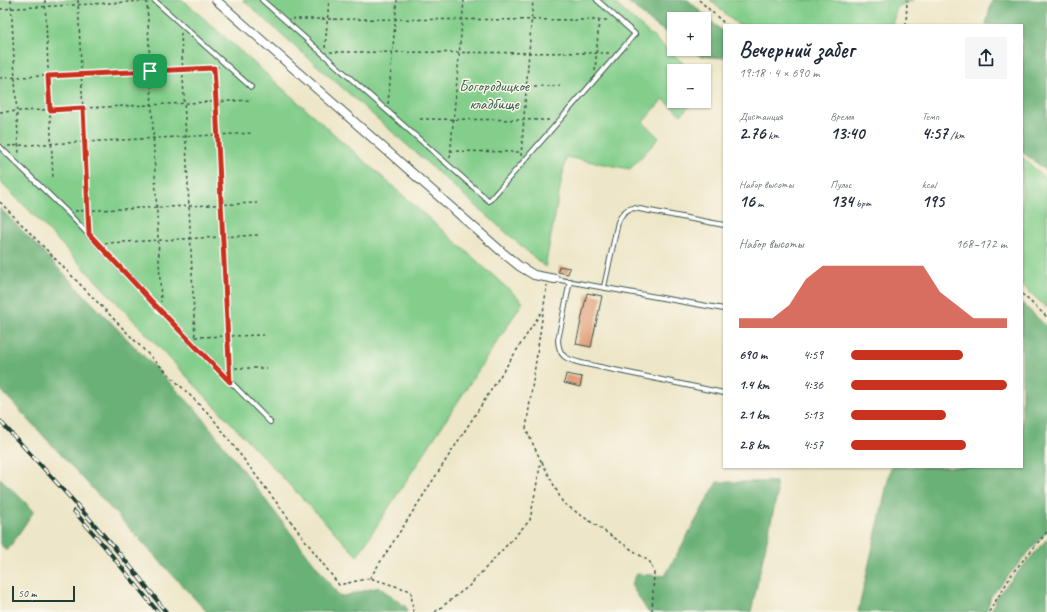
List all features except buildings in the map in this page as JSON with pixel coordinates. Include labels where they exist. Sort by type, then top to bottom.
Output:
[{"type":"street","points":[[216,0],[508,257],[534,275],[551,278]]},
{"type":"lane","points":[[154,0],[251,87]]},
{"type":"lane","points":[[262,0],[489,202],[635,34],[597,0]]},
{"type":"lane","points":[[0,147],[89,234],[154,304],[270,422]]},
{"type":"lane","points":[[604,287],[618,222],[622,214],[627,209],[634,208],[723,225]]},
{"type":"lane","points":[[551,278],[723,309]]},
{"type":"lane","points":[[570,281],[558,340],[559,348],[567,359],[723,393]]},
{"type":"path","points":[[11,0],[19,165]]},
{"type":"path","points":[[45,0],[53,179]]},
{"type":"path","points":[[78,0],[89,234]]},
{"type":"path","points":[[329,0],[325,52],[618,53]]},
{"type":"path","points":[[388,111],[397,0]]},
{"type":"path","points":[[449,166],[464,0]]},
{"type":"path","points":[[520,166],[533,0]]},
{"type":"path","points":[[699,0],[725,24]]},
{"type":"path","points":[[906,24],[907,0]]},
{"type":"path","points":[[0,9],[147,1],[161,304]]},
{"type":"path","points":[[292,19],[620,20]]},
{"type":"path","points":[[594,80],[599,20]]},
{"type":"path","points":[[181,33],[195,346]]},
{"type":"path","points":[[0,78],[229,67]]},
{"type":"path","points":[[214,68],[230,382]]},
{"type":"path","points":[[492,86],[560,86]]},
{"type":"path","points":[[0,112],[252,100]]},
{"type":"path","points":[[420,119],[558,120]]},
{"type":"path","points":[[6,146],[253,134]]},
{"type":"path","points":[[450,151],[521,152]]},
{"type":"path","points":[[0,202],[143,349],[211,416],[339,585],[370,578],[411,590],[413,612]]},
{"type":"path","points":[[67,212],[257,203]]},
{"type":"path","points":[[97,243],[259,235]]},
{"type":"path","points":[[551,278],[543,310],[526,428],[562,503],[650,562],[654,573],[652,612]]},
{"type":"path","points":[[1023,295],[1047,317]]},
{"type":"path","points":[[370,578],[543,310]]},
{"type":"path","points":[[195,336],[265,335]]},
{"type":"path","points":[[217,369],[267,368]]},
{"type":"path","points":[[435,612],[469,586],[530,520],[541,461]]},
{"type":"path","points":[[989,612],[1014,571],[1047,532]]},
{"type":"green space","points":[[0,0],[183,0],[523,302],[357,556],[28,209],[0,182]]},
{"type":"green space","name":"Богородицкое кладбище","points":[[243,0],[611,0],[667,49],[667,56],[675,56],[684,64],[667,64],[667,103],[663,99],[643,122],[659,138],[630,169],[566,157],[545,267]]},
{"type":"green space","points":[[626,0],[688,0],[701,12],[667,12],[667,33],[650,21]]},
{"type":"green space","points":[[710,0],[914,0],[897,7],[892,24],[737,24]]},
{"type":"green space","points":[[992,0],[1047,0],[1047,171],[1023,153],[1023,24],[986,24]]},
{"type":"green space","points":[[711,21],[723,32],[723,58],[700,56],[711,56]]},
{"type":"green space","name":"Богородицкое кладбище","points":[[673,108],[688,108],[681,115]]},
{"type":"green space","points":[[1023,158],[1047,180],[1047,308],[1023,286]]},
{"type":"green space","points":[[0,208],[198,412],[340,597],[379,587],[406,607],[407,612],[207,612],[0,389]]},
{"type":"green space","points":[[1023,304],[1047,327],[1047,531],[991,596],[986,612],[858,612],[891,468],[1023,468]]},
{"type":"green space","points":[[0,478],[34,511],[7,551],[0,544]]},
{"type":"green space","points":[[717,482],[776,482],[777,495],[751,612],[648,612],[631,585],[637,574],[665,576]]},
{"type":"green space","points":[[1047,539],[1047,612],[991,612],[997,596]]},
{"type":"railway","points":[[0,421],[107,538],[166,612]]},
{"type":"railway","points":[[74,511],[158,612]]},
{"type":"route","points":[[214,68],[230,382],[125,274],[89,234],[83,108],[50,110],[48,76],[150,71],[214,68]]}]
